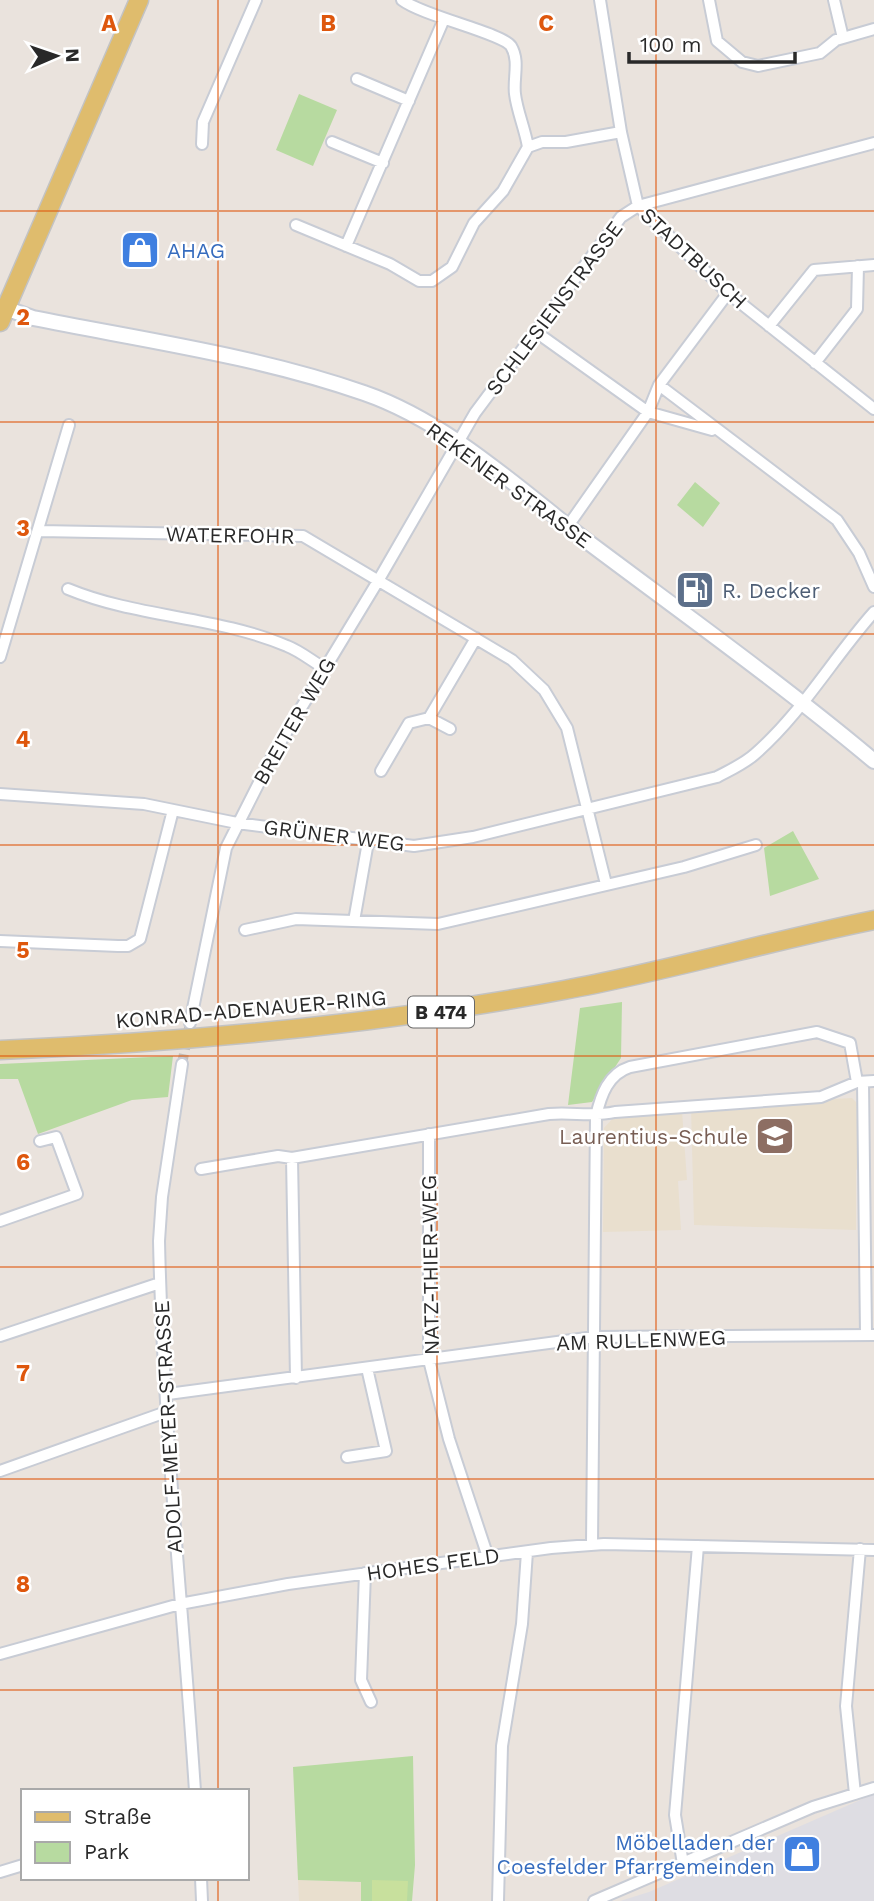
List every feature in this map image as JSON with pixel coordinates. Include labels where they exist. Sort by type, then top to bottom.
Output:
[{"type":"main road","points":[[2,315],[139,0]]},
{"type":"main road","name":"KONRAD-ADENAUER-RING","points":[[0,1050],[172,1042],[296,1031],[434,1013],[603,982],[874,920]]},
{"type":"street","points":[[202,144],[203,122],[256,0]]},
{"type":"street","points":[[296,225],[390,264],[419,281],[432,281],[452,267],[474,223],[503,191],[528,147],[524,121],[515,95],[516,59],[510,46],[502,38],[444,19],[402,0]]},
{"type":"street","name":"STADTBUSCH","points":[[600,0],[621,132],[638,206],[728,293],[874,409]]},
{"type":"street","points":[[709,0],[717,41],[742,62],[758,66],[820,53],[844,38],[874,29]]},
{"type":"street","points":[[834,0],[844,38]]},
{"type":"street","points":[[346,246],[444,19]]},
{"type":"street","points":[[357,79],[409,101]]},
{"type":"street","points":[[528,147],[542,142],[566,142],[621,132]]},
{"type":"street","points":[[332,142],[383,163]]},
{"type":"street","name":"SCHLESIENSTRASSE","points":[[456,442],[621,217],[638,206],[874,143]]},
{"type":"street","points":[[769,326],[814,270],[874,265]]},
{"type":"street","points":[[815,363],[858,309],[858,266]]},
{"type":"street","points":[[568,526],[648,412],[659,385],[728,293]]},
{"type":"street","name":"REKENER STRASSE","points":[[2,315],[33,318],[186,348],[365,393],[414,416],[456,442],[803,704],[874,761]]},
{"type":"street","points":[[536,332],[648,412],[718,432]]},
{"type":"street","points":[[659,385],[837,520],[859,553],[874,587]]},
{"type":"street","points":[[0,657],[40,531],[69,425]]},
{"type":"street","name":"BREITER WEG","points":[[190,1023],[226,848],[237,823],[275,751],[378,581],[456,442]]},
{"type":"street","name":"WATERFOHR","points":[[40,531],[303,536],[476,638],[525,670],[550,697],[567,728],[590,810],[606,884]]},
{"type":"street","points":[[68,589],[101,603],[242,632],[288,646],[324,668]]},
{"type":"street","name":"GRÜNER WEG","points":[[0,794],[144,804],[237,823],[368,842],[414,846],[474,837],[717,777],[753,757],[803,704],[843,646],[874,611]]},
{"type":"street","points":[[429,718],[476,638]]},
{"type":"street","points":[[381,772],[409,723],[429,718],[450,729]]},
{"type":"street","points":[[0,941],[128,946],[140,939],[173,810]]},
{"type":"street","points":[[354,921],[368,842]]},
{"type":"street","points":[[245,930],[296,919],[438,924],[696,864],[756,845]]},
{"type":"street","points":[[592,1544],[596,1116],[601,1096],[609,1082],[624,1069],[817,1032],[850,1043],[865,1082],[870,1335]]},
{"type":"street","name":"ADOLF-MEYER-STRASSE","points":[[182,1064],[162,1197],[160,1283],[168,1394],[166,1412],[195,1789]]},
{"type":"street","points":[[201,1169],[278,1156],[292,1158],[549,1114],[583,1112],[596,1116],[615,1112],[821,1097],[865,1082]]},
{"type":"street","name":"NATZ-THIER-WEG","points":[[429,1134],[429,1360],[449,1439],[488,1556]]},
{"type":"street","points":[[0,1222],[77,1194],[56,1137],[40,1141]]},
{"type":"street","points":[[292,1158],[296,1378]]},
{"type":"street","points":[[0,1336],[160,1283]]},
{"type":"street","name":"AM RULLENWEG","points":[[168,1394],[594,1337],[870,1335]]},
{"type":"street","points":[[346,1457],[386,1451],[367,1368]]},
{"type":"street","points":[[0,1471],[166,1412]]},
{"type":"street","name":"HOHES FELD","points":[[0,1654],[180,1604],[365,1573],[488,1556],[592,1544],[874,1550]]},
{"type":"street","points":[[683,1864],[675,1815],[698,1546]]},
{"type":"street","points":[[855,1794],[846,1706],[860,1549]]},
{"type":"street","points":[[498,1901],[502,1746],[522,1624],[527,1552]]},
{"type":"street","points":[[365,1573],[361,1680],[371,1702]]},
{"type":"street","points":[[594,1901],[813,1807],[874,1788]]},
{"type":"street","points":[[0,1872],[21,1866]]},
{"type":"street","points":[[201,1880],[202,1901]]},
{"type":"shaded area","name":"Laurentius-Schule","points":[[852,1098],[857,1103],[861,1165],[856,1170],[856,1230],[694,1225],[691,1107]]},
{"type":"shaded area","points":[[682,1111],[687,1180],[678,1181],[681,1230],[603,1232],[604,1128],[615,1116]]},
{"type":"shaded area","points":[[874,1794],[874,1901],[620,1901],[649,1892]]},
{"type":"shaded area","points":[[298,1880],[361,1882],[361,1901],[299,1901]]},
{"type":"green space","points":[[299,94],[337,110],[313,166],[276,150]]},
{"type":"green space","points":[[695,482],[720,503],[703,527],[677,505]]},
{"type":"green space","points":[[793,831],[819,879],[770,896],[764,848]]},
{"type":"green space","points":[[622,1002],[621,1058],[592,1102],[568,1105],[580,1008]]},
{"type":"green space","points":[[173,1056],[168,1097],[132,1100],[38,1134],[18,1079],[0,1079],[0,1064]]},
{"type":"green space","points":[[413,1756],[415,1865],[412,1901],[361,1901],[361,1882],[298,1880],[293,1767]]},
{"type":"green space","points":[[372,1880],[408,1881],[407,1901],[372,1901]]},
{"type":"tunnel","points":[[182,1064],[190,1023]]},
{"type":"place","name":"AHAG","points":[[140,250]]},
{"type":"place","name":"R. Decker","points":[[695,590]]},
{"type":"place","name":"Laurentius-Schule","points":[[775,1136]]},
{"type":"place","name":"Möbelladen der Coesfelder Pfarrgemeinden","points":[[802,1854]]}]
